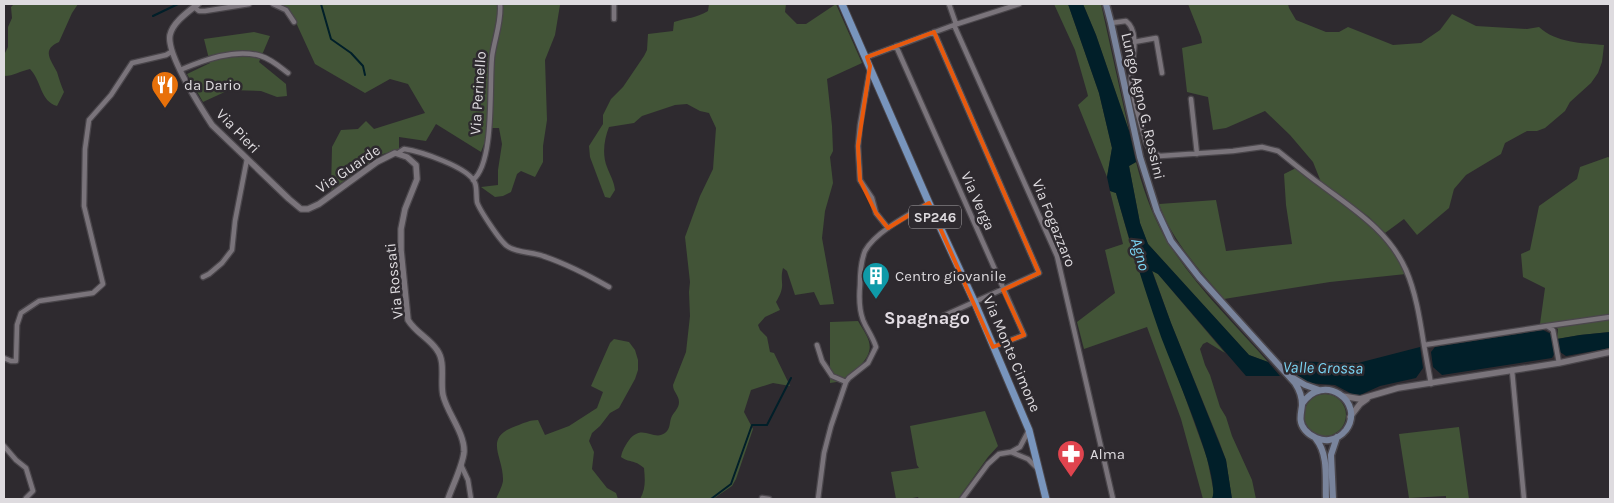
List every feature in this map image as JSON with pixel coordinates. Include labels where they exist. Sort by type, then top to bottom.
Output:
[{"type":"main road","name":"Via Monte Cimone","points":[[842,4],[929,203],[976,303],[1029,430],[1046,499]]},
{"type":"main road","name":"Lungo Agno G. Rossini","points":[[1106,4],[1140,157],[1157,211],[1171,241],[1206,284],[1290,375]]},
{"type":"main road","points":[[1290,375],[1305,385],[1319,390],[1331,390],[1342,396],[1349,406],[1350,418],[1346,429],[1330,440],[1315,438]]},
{"type":"main road","points":[[1290,375],[1299,390],[1302,404]]},
{"type":"main road","points":[[1319,390],[1306,398],[1300,411],[1301,424],[1321,445],[1324,456],[1326,499]]},
{"type":"main road","points":[[1333,499],[1331,456],[1337,437]]},
{"type":"street","name":"Via Pieri","points":[[249,4],[206,11],[199,11],[196,5],[178,21],[170,35],[172,52],[203,112],[212,125],[289,200]]},
{"type":"street","points":[[273,4],[286,10],[294,22]]},
{"type":"street","name":"Via Perinello","points":[[473,180],[478,176],[485,160],[492,58],[500,4]]},
{"type":"street","points":[[614,4],[614,19]]},
{"type":"street","name":"Via Fogazzaro","points":[[950,4],[955,24],[1057,256],[1113,499]]},
{"type":"street","points":[[866,57],[955,24],[1019,4]]},
{"type":"street","points":[[1111,22],[1126,21],[1132,30],[1134,42],[1131,81],[1146,143],[1151,151],[1160,156],[1197,154],[1262,146],[1278,151],[1365,217],[1381,232],[1407,272],[1418,309],[1431,384]]},
{"type":"street","points":[[934,32],[1039,273],[976,303],[943,316]]},
{"type":"street","points":[[1134,42],[1156,38],[1162,74]]},
{"type":"street","name":"Via Verga","points":[[896,46],[1024,335],[993,347]]},
{"type":"street","points":[[4,358],[16,361],[17,325],[21,313],[39,301],[93,292],[102,284],[84,206],[85,150],[89,120],[111,95],[132,63],[172,52]]},
{"type":"street","points":[[180,70],[212,58],[250,54],[262,56],[270,60],[288,73]]},
{"type":"street","points":[[870,66],[859,139],[860,180],[872,198],[876,213],[888,228]]},
{"type":"street","points":[[1191,99],[1197,154]]},
{"type":"street","points":[[397,153],[404,150],[418,152],[460,168],[471,175],[477,203],[500,239],[507,246],[518,251],[541,255],[588,274],[609,287]]},
{"type":"street","name":"Via Guarde","points":[[289,200],[301,209],[308,210],[376,162],[397,153]]},
{"type":"street","name":"Via Rossati","points":[[397,153],[407,157],[416,165],[417,179],[405,209],[401,229],[401,250],[408,320],[412,327],[438,351],[441,360],[443,395],[460,436],[464,452],[460,464]]},
{"type":"street","points":[[203,277],[210,274],[222,263],[232,250],[235,221],[248,159]]},
{"type":"street","points":[[818,499],[824,453],[846,382],[868,363],[876,347],[863,320],[860,309],[860,279],[864,253],[869,245],[888,228],[929,203]]},
{"type":"street","points":[[1424,344],[1610,317]]},
{"type":"street","points":[[1547,326],[1553,330],[1559,362]]},
{"type":"street","points":[[817,345],[822,361],[832,376],[846,382]]},
{"type":"street","points":[[1342,396],[1360,399],[1369,398],[1398,388],[1431,384],[1610,352]]},
{"type":"street","points":[[1512,370],[1524,499]]},
{"type":"street","points":[[1350,418],[1360,404],[1369,398]]},
{"type":"street","points":[[962,499],[988,464],[999,454],[1011,452],[1020,447],[1029,430]]},
{"type":"street","points":[[4,446],[26,468],[33,491],[26,498]]},
{"type":"street","points":[[1020,447],[1034,449]]},
{"type":"street","points":[[1024,458],[1034,449]]},
{"type":"street","points":[[1011,452],[1024,458],[1040,472]]},
{"type":"street","points":[[448,499],[460,464]]},
{"type":"street","points":[[460,464],[468,480],[471,499]]},
{"type":"street","points":[[762,498],[769,499]]},
{"type":"highlighted area","points":[[934,32],[1039,273],[1003,290],[1024,335],[993,347],[929,203],[888,228],[876,213],[860,180],[858,146],[870,66],[867,57]]},
{"type":"green space","points":[[14,4],[78,4],[59,42],[50,48],[49,52],[50,59],[64,92],[57,106],[51,104],[44,96],[30,69],[4,76],[4,55],[8,47],[8,27],[12,18],[11,7]]},
{"type":"green space","points":[[273,4],[568,4],[560,5],[555,35],[545,60],[547,120],[543,146],[543,162],[535,177],[521,171],[517,174],[511,192],[495,197],[481,187],[498,185],[502,144],[499,128],[490,128],[481,152],[436,124],[426,141],[399,137],[399,150],[383,154],[331,190],[332,147],[341,130],[358,129],[366,121],[374,129],[425,113],[408,84],[390,79],[365,93],[315,64],[293,16]]},
{"type":"green space","points":[[709,4],[786,4],[785,12],[797,24],[806,24],[836,4],[862,63],[827,79],[832,126],[833,151],[830,157],[833,183],[825,211],[822,238],[834,304],[820,305],[814,292],[795,295],[787,271],[783,268],[782,287],[776,302],[780,310],[765,317],[758,325],[767,337],[770,352],[774,353],[790,386],[773,383],[751,390],[744,412],[753,429],[732,486],[713,499],[640,499],[644,488],[644,468],[637,463],[624,459],[621,455],[627,443],[637,433],[660,435],[665,433],[679,404],[673,385],[686,352],[690,316],[690,282],[685,237],[700,196],[713,169],[716,128],[709,113],[700,111],[687,104],[675,105],[642,116],[634,123],[609,127],[604,152],[605,162],[615,190],[610,198],[605,197],[590,157],[589,146],[603,124],[603,115],[611,99],[623,87],[644,56],[647,50],[648,34],[673,31],[674,22],[696,17],[708,11]]},
{"type":"green space","points":[[1054,4],[1068,4],[1099,93],[1112,148],[1107,177],[1078,105],[1088,96],[1075,50]]},
{"type":"green space","points":[[1083,4],[1101,4],[1129,131],[1096,35]]},
{"type":"green space","points":[[1188,4],[1288,4],[1296,20],[1326,32],[1339,32],[1348,27],[1393,45],[1421,43],[1440,30],[1452,14],[1476,26],[1527,29],[1539,27],[1561,39],[1578,43],[1604,45],[1602,62],[1598,73],[1591,83],[1570,102],[1565,111],[1545,128],[1537,131],[1527,131],[1505,143],[1501,154],[1466,175],[1454,189],[1449,208],[1417,235],[1404,219],[1385,233],[1369,217],[1321,182],[1313,162],[1290,135],[1265,111],[1226,128],[1213,130],[1208,97],[1187,92],[1182,48],[1202,43]]},
{"type":"green space","points":[[254,32],[270,36],[259,62],[286,84],[287,96],[277,97],[261,91],[229,90],[203,102],[187,74],[210,63],[204,39]]},
{"type":"green space","points":[[1608,157],[1610,158],[1610,332],[1557,339],[1558,329],[1549,323],[1540,324],[1545,288],[1523,277],[1521,254],[1530,250],[1539,206],[1577,179],[1580,167]]},
{"type":"green space","points":[[1136,162],[1151,208],[1163,234],[1174,251],[1212,300],[1268,362],[1249,355],[1148,244],[1140,223],[1129,166]]},
{"type":"green space","points":[[1296,168],[1342,201],[1374,228],[1390,247],[1406,274],[1330,282],[1224,299],[1196,266],[1179,242],[1159,204],[1216,200],[1226,251],[1292,244],[1286,205],[1284,174]]},
{"type":"green space","points":[[1110,191],[1116,193],[1133,253],[1207,458],[1214,493],[1212,499],[1203,499],[1181,419],[1147,327],[1084,349],[1077,322],[1115,293],[1105,250],[1123,244]]},
{"type":"green space","points":[[1152,270],[1158,274],[1225,353],[1207,342],[1200,349],[1220,407],[1252,480],[1256,499],[1232,499],[1226,460],[1171,323]]},
{"type":"green space","points":[[858,321],[868,338],[869,353],[861,365],[843,381],[830,383],[830,322]]},
{"type":"green space","points":[[614,339],[629,342],[635,350],[638,370],[619,408],[610,413],[592,433],[589,441],[594,452],[592,469],[607,488],[616,493],[618,499],[496,499],[503,481],[497,449],[497,442],[500,436],[516,426],[538,420],[545,435],[569,426],[597,408],[603,392],[591,386],[610,343]]},
{"type":"green space","points":[[1325,394],[1340,400],[1346,415],[1340,430],[1325,436],[1310,430],[1304,415],[1310,400]]},
{"type":"green space","points":[[985,411],[998,446],[958,499],[919,499],[918,497],[896,499],[891,472],[919,468],[910,426]]},
{"type":"green space","points":[[1459,427],[1469,499],[1446,499],[1446,496],[1409,498],[1399,434]]},
{"type":"water","name":"Agno","points":[[1068,4],[1083,4],[1096,35],[1129,131],[1136,162],[1129,166],[1140,223],[1148,244],[1249,355],[1268,362],[1280,376],[1246,376],[1158,274],[1152,271],[1226,460],[1232,499],[1212,499],[1213,486],[1202,443],[1159,331],[1116,193],[1110,191],[1107,177],[1112,148],[1099,93]]},
{"type":"water","points":[[1543,330],[1551,334],[1555,352],[1552,358],[1442,375],[1433,367],[1431,352],[1435,347]]},
{"type":"water","points":[[1610,332],[1610,348],[1566,356],[1560,352],[1557,339]]},
{"type":"water","name":"Valle Grossa","points":[[1420,347],[1423,368],[1416,378],[1380,386],[1360,395],[1352,394],[1335,385],[1307,383],[1298,377],[1283,361],[1358,363]]},
{"type":"waterway","points":[[153,16],[178,4]]},
{"type":"waterway","points":[[321,4],[331,39],[351,53],[363,66],[365,75]]},
{"type":"waterway","points":[[711,499],[731,484],[752,425],[767,425],[791,378]]},
{"type":"place","name":"da Dario","points":[[165,109]]},
{"type":"place","name":"Centro giovanile","points":[[876,300]]},
{"type":"place","name":"Alma","points":[[1071,478]]},
{"type":"district","name":"Spagnago","points":[[927,318]]}]
